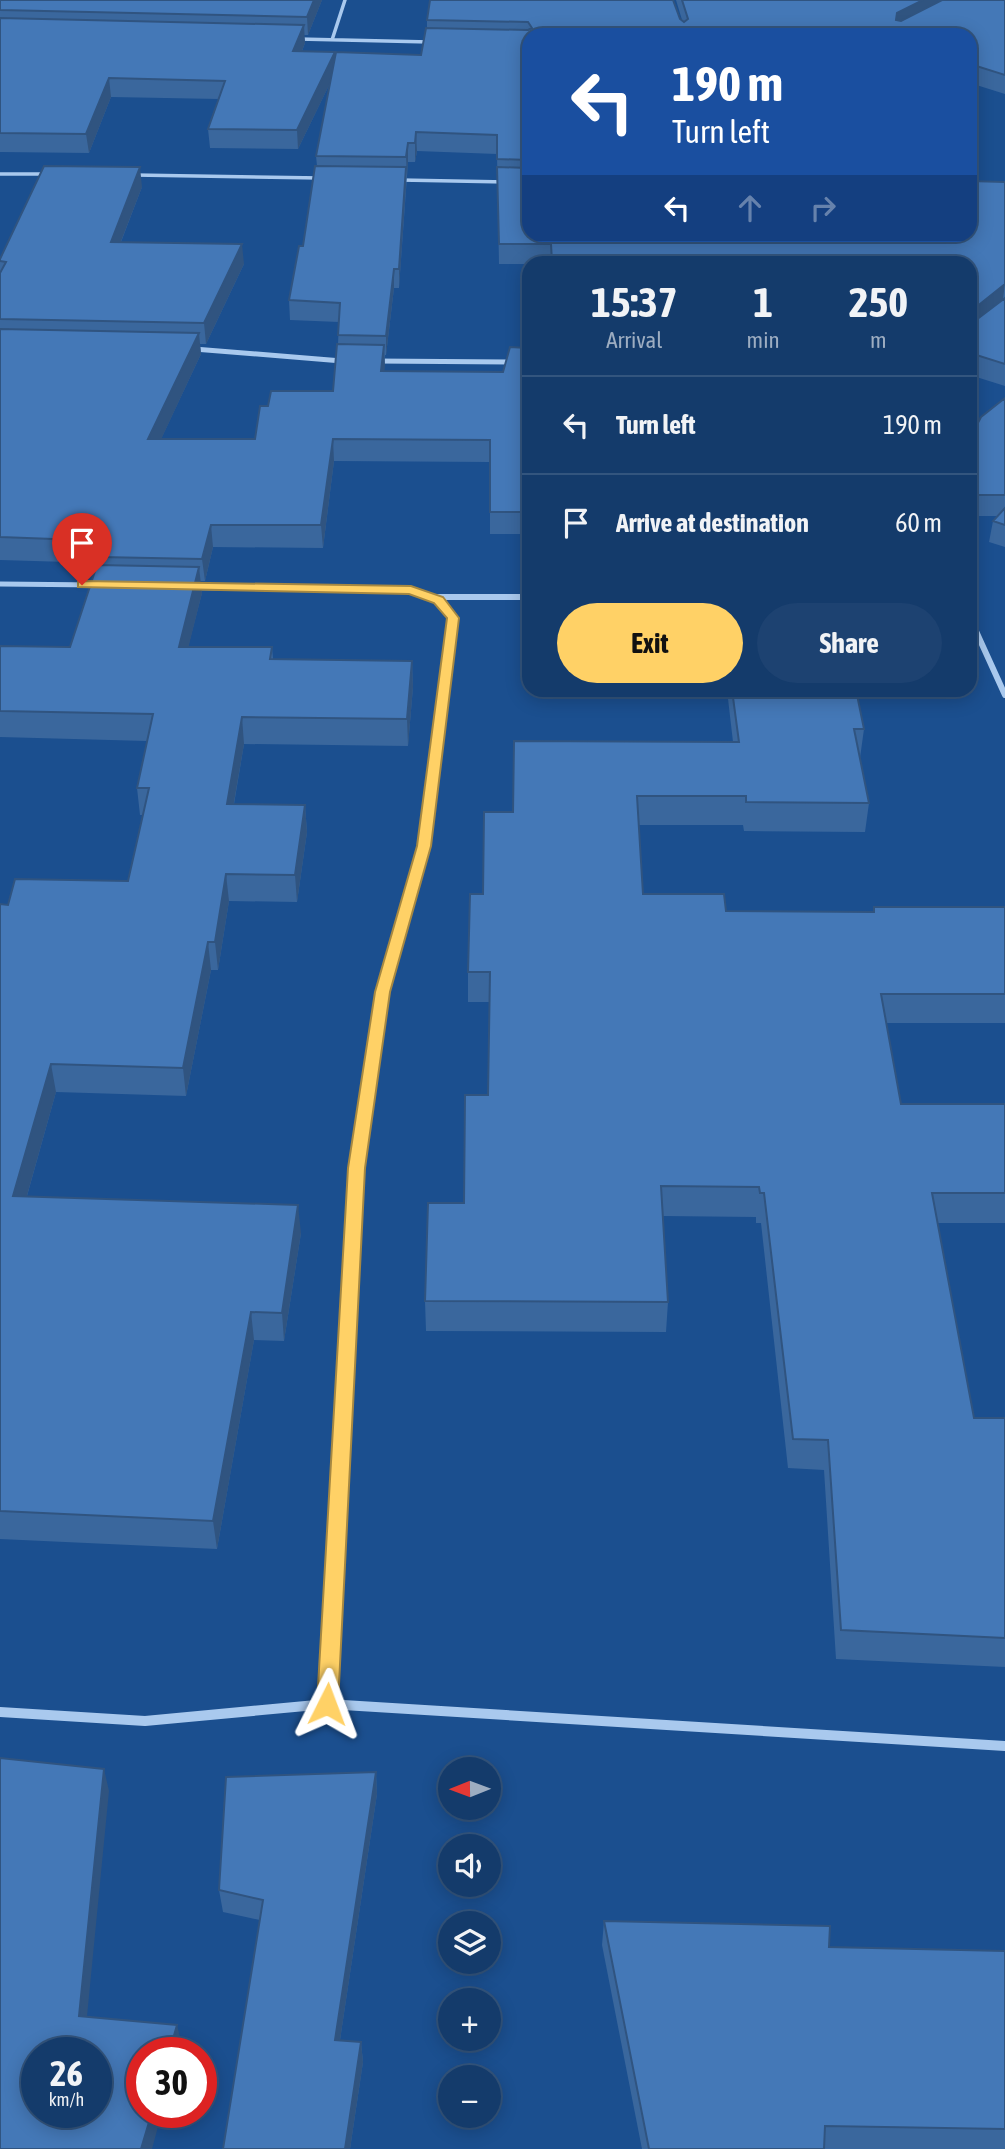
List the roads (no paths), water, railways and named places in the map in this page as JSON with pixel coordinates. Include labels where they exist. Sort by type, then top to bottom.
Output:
[{"type":"street","points":[[332,40],[345,0]]},
{"type":"street","points":[[290,39],[434,42]]},
{"type":"street","points":[[0,174],[54,174]]},
{"type":"street","points":[[122,175],[326,178]]},
{"type":"street","points":[[393,180],[515,183]]},
{"type":"street","points":[[190,349],[352,361]]},
{"type":"street","points":[[365,361],[522,362]]},
{"type":"street","points":[[0,584],[110,585]]},
{"type":"street","points":[[178,586],[411,590],[439,600],[453,618],[424,846],[383,992],[357,1168],[327,1704]]},
{"type":"street","points":[[429,597],[522,597]]},
{"type":"street","points":[[977,629],[1005,695]]},
{"type":"street","points":[[0,1712],[145,1721],[327,1704],[1005,1746]]}]
